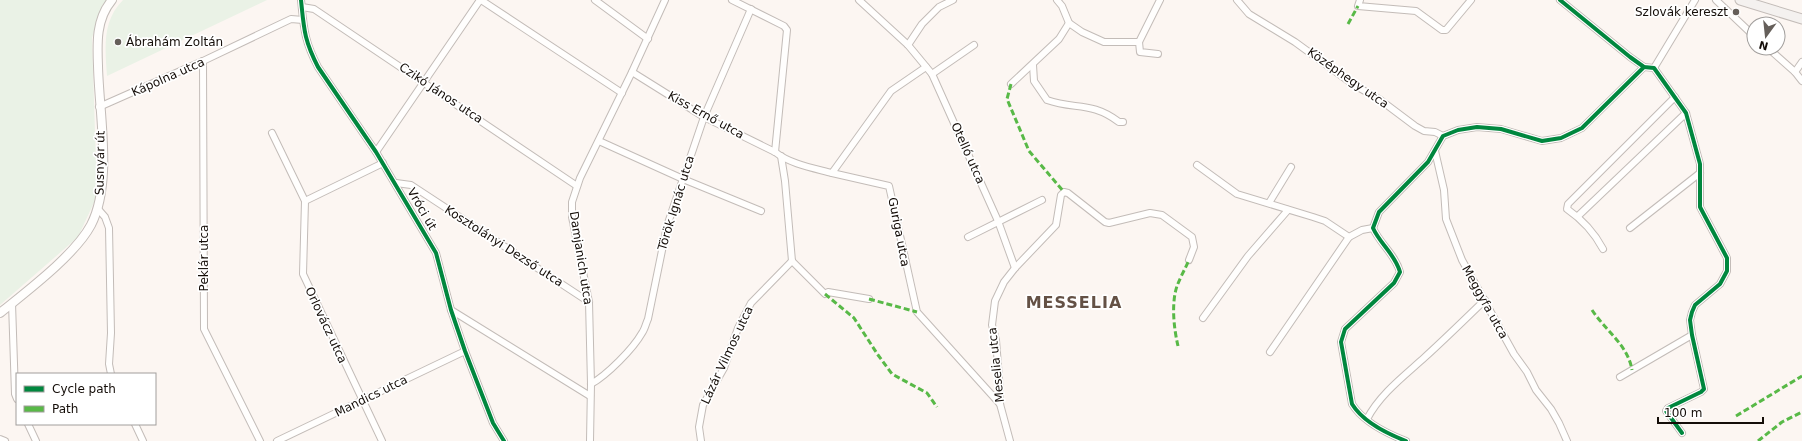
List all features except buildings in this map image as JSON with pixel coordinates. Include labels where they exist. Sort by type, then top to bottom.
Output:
[{"type":"main road","points":[[1740,0],[1802,19]]},
{"type":"street","name":"Susnyár út","points":[[0,313],[49,272],[76,246],[90,226],[98,209],[103,173],[99,107],[98,32],[106,7],[112,0]]},
{"type":"street","points":[[376,152],[480,0],[622,93]]},
{"type":"street","points":[[595,0],[648,38]]},
{"type":"street","name":"Damjanich utca","points":[[590,441],[591,384],[589,302],[572,217],[572,202],[577,186],[665,0]]},
{"type":"street","points":[[732,0],[784,26],[787,30],[775,152]]},
{"type":"street","name":"Otelló utca","points":[[859,0],[908,45],[932,74],[998,221],[1015,268]]},
{"type":"street","points":[[908,45],[922,24],[939,7],[953,0]]},
{"type":"street","points":[[1057,0],[1062,6],[1069,23],[1082,32],[1112,44],[1139,42]]},
{"type":"street","points":[[1158,54],[1140,52],[1139,42],[1160,0]]},
{"type":"street","name":"Középhegy utca","points":[[1237,0],[1248,14],[1295,42],[1354,85],[1379,99],[1415,126],[1443,136]]},
{"type":"street","points":[[1360,0],[1358,6],[1416,11],[1442,30],[1446,30],[1471,0]]},
{"type":"street","points":[[1560,0],[1644,67],[1654,68],[1686,113],[1700,164],[1700,207],[1728,258],[1725,277],[1720,284],[1695,305],[1692,312],[1692,335],[1704,389],[1701,392],[1668,408],[1666,412],[1682,433]]},
{"type":"street","points":[[1654,68],[1695,0]]},
{"type":"street","points":[[1716,0],[1746,28]]},
{"type":"street","name":"Czikó János utca","points":[[302,3],[314,9],[425,82],[577,186]]},
{"type":"street","name":"Vróci út","points":[[302,3],[306,39],[312,55],[396,183],[436,253],[451,310],[465,351],[493,423],[504,441]]},
{"type":"street","name":"Török Ignác utca","points":[[591,384],[601,378],[636,342],[643,332],[648,319],[667,226],[704,117],[751,9]]},
{"type":"street","name":"Kápolna utca","points":[[99,107],[203,61],[291,19],[303,20]]},
{"type":"street","points":[[1011,84],[1059,39],[1069,23]]},
{"type":"street","points":[[932,74],[974,45]]},
{"type":"street","points":[[1777,56],[1795,72],[1802,81]]},
{"type":"street","name":"Peklár utca","points":[[203,61],[204,329],[260,441]]},
{"type":"street","points":[[1795,72],[1802,62]]},
{"type":"street","points":[[1033,65],[1034,81],[1047,100],[1097,109],[1108,114],[1119,122],[1123,122]]},
{"type":"street","points":[[832,173],[891,91],[926,67]]},
{"type":"street","points":[[1406,441],[1392,436],[1356,411],[1352,404],[1341,342],[1345,329],[1394,283],[1400,272],[1397,261],[1376,235],[1373,228],[1379,212],[1428,162],[1443,136],[1458,130],[1477,127],[1501,129],[1542,141],[1561,138],[1582,128],[1644,67]]},
{"type":"street","name":"Kiss Ernő utca","points":[[632,72],[704,117],[781,156],[803,165],[832,173]]},
{"type":"street","points":[[1603,248],[1594,233],[1578,216],[1567,209],[1568,204],[1675,97]]},
{"type":"street","points":[[1578,216],[1686,113]]},
{"type":"street","name":"Orlovácz utca","points":[[272,133],[305,201],[303,274],[382,441]]},
{"type":"street","points":[[599,142],[761,211]]},
{"type":"street","name":"Meggyfa utca","points":[[1435,151],[1444,190],[1446,219],[1462,260],[1514,354],[1528,372],[1536,390],[1554,414],[1567,441]]},
{"type":"street","points":[[781,156],[785,181],[792,261],[825,294],[828,292],[869,299]]},
{"type":"street","points":[[305,201],[383,163]]},
{"type":"street","points":[[1198,164],[1237,194],[1325,222],[1349,237]]},
{"type":"street","points":[[1269,203],[1291,167]]},
{"type":"street","name":"Guriga utca","points":[[832,173],[890,187],[917,312],[1000,404]]},
{"type":"street","points":[[1630,228],[1700,173]]},
{"type":"street","name":"Kosztolányi Dezső utca","points":[[396,183],[411,185],[589,302]]},
{"type":"street","name":"Meselia utca","points":[[1010,441],[1000,404],[996,340],[992,325],[995,301],[1004,282],[1015,268],[1056,225],[1061,195],[1064,192],[1068,193],[1108,223],[1150,214],[1162,215],[1192,237],[1194,247],[1189,260]]},
{"type":"street","points":[[968,237],[1042,200]]},
{"type":"street","points":[[98,209],[105,217],[109,228],[111,373]]},
{"type":"street","points":[[1203,318],[1248,256],[1288,210]]},
{"type":"street","points":[[1270,352],[1349,237],[1362,230],[1373,228]]},
{"type":"street","name":"Lázár Vilmos utca","points":[[701,441],[699,428],[703,405],[724,368],[738,328],[751,303],[792,261]]},
{"type":"street","points":[[1366,419],[1371,410],[1389,390],[1453,332],[1485,300]]},
{"type":"street","points":[[12,303],[16,396]]},
{"type":"street","points":[[451,310],[590,396]]},
{"type":"street","points":[[1620,377],[1692,335]]},
{"type":"street","name":"Mandics utca","points":[[277,441],[465,351]]},
{"type":"street","points":[[28,425],[36,441]]},
{"type":"street","points":[[135,425],[143,441]]},
{"type":"street","points":[[0,439],[5,441]]},
{"type":"shaded area","points":[[0,0],[107,0],[102,6],[92,38],[97,196],[78,237],[0,305]]},
{"type":"shaded area","points":[[123,0],[267,0],[107,76],[106,35],[111,17]]},
{"type":"marked path","points":[[1348,24],[1358,6]]},
{"type":"marked path","points":[[1011,84],[1007,99],[1029,151],[1064,192]]},
{"type":"marked path","points":[[1178,346],[1174,324],[1175,293],[1189,260]]},
{"type":"marked path","points":[[825,294],[854,318],[892,374],[927,393],[937,407]]},
{"type":"marked path","points":[[869,299],[917,312]]},
{"type":"marked path","points":[[1592,310],[1621,345],[1630,361],[1632,370]]},
{"type":"marked path","points":[[1736,416],[1802,376]]},
{"type":"marked path","points":[[1758,441],[1782,422],[1802,412]]},
{"type":"cycle path","points":[[301,0],[305,34],[318,67],[376,152],[436,253],[451,310],[465,351],[493,423],[504,441]]},
{"type":"cycle path","points":[[1560,0],[1630,57],[1644,67],[1654,68],[1686,113],[1700,164],[1700,207],[1727,258],[1727,271],[1720,284],[1695,305],[1690,320],[1704,389],[1701,392],[1668,408],[1666,411],[1682,433]]},
{"type":"cycle path","points":[[1406,441],[1376,427],[1369,422],[1352,404],[1341,342],[1345,329],[1394,283],[1400,272],[1395,260],[1379,239],[1373,228],[1379,212],[1428,162],[1443,136],[1458,130],[1477,127],[1501,129],[1542,141],[1561,138],[1582,128],[1644,67]]},
{"type":"place","name":"Szlovák kereszt","points":[[1736,12]]},
{"type":"place","name":"Ábrahám Zoltán","points":[[118,42]]},
{"type":"district","name":"MESSELIA","points":[[1074,302]]}]
